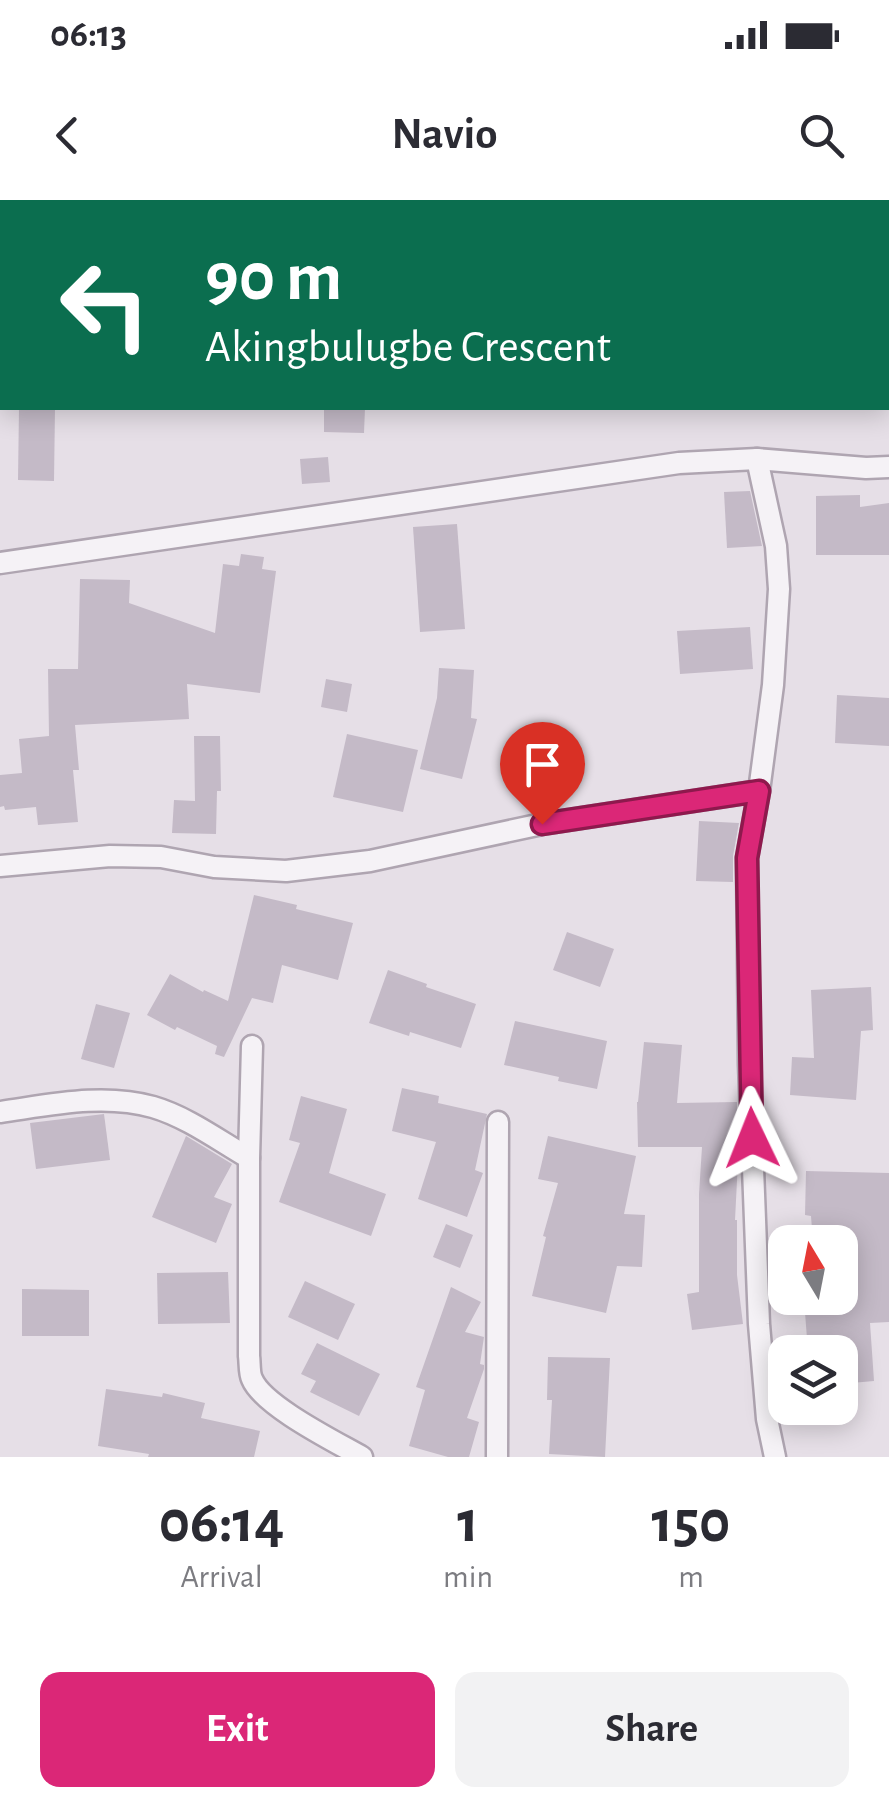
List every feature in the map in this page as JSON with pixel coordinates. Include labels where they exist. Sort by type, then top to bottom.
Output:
[{"type":"street","points":[[757,459],[776,546],[779,589],[773,684],[747,858],[749,1064],[759,1324],[774,1457]]},
{"type":"street","points":[[0,563],[679,463],[757,459],[866,468],[889,466]]},
{"type":"street","points":[[0,866],[110,856],[162,857],[214,867],[286,871],[370,861],[542,824],[759,791]]},
{"type":"street","points":[[252,1046],[248,1158],[252,1380],[267,1398],[362,1457]]},
{"type":"street","points":[[0,1112],[92,1100],[123,1101],[181,1118],[248,1158]]},
{"type":"street","points":[[496,1457],[498,1122]]},
{"type":"building","points":[[19,410],[55,410],[54,481],[18,480]]},
{"type":"building","points":[[324,410],[365,410],[364,433],[324,432]]},
{"type":"building","points":[[328,457],[330,482],[302,484],[300,459]]},
{"type":"building","points":[[750,491],[762,546],[727,548],[724,492]]},
{"type":"building","points":[[860,495],[860,507],[889,503],[889,555],[816,555],[816,496]]},
{"type":"building","points":[[457,524],[465,629],[420,632],[413,527]]},
{"type":"building","points":[[241,554],[264,557],[262,569],[276,571],[260,693],[187,684],[189,719],[75,725],[79,770],[73,770],[78,822],[38,825],[36,807],[0,807],[0,775],[22,773],[19,739],[49,736],[48,669],[78,669],[80,579],[130,580],[129,603],[215,633],[223,564],[239,566]]},
{"type":"building","points":[[750,627],[753,669],[680,674],[677,631]]},
{"type":"building","points":[[439,668],[474,670],[471,718],[477,719],[462,779],[420,769],[437,698]]},
{"type":"building","points":[[326,679],[352,684],[347,712],[321,707]]},
{"type":"building","points":[[837,695],[889,698],[889,746],[835,743]]},
{"type":"building","points":[[347,734],[418,750],[403,812],[333,797]]},
{"type":"building","points":[[194,736],[220,736],[221,791],[217,791],[216,834],[172,833],[174,800],[195,801]]},
{"type":"building","points":[[699,821],[739,823],[733,882],[696,881]]},
{"type":"building","points":[[254,895],[353,923],[338,980],[282,965],[273,1003],[252,998],[224,1057],[215,1054],[217,1046],[147,1015],[170,974],[228,1001]]},
{"type":"building","points":[[567,932],[614,949],[600,987],[553,970]]},
{"type":"building","points":[[388,970],[476,1004],[461,1048],[369,1023]]},
{"type":"building","points":[[871,987],[873,1030],[861,1031],[856,1100],[790,1095],[792,1057],[814,1058],[811,990]]},
{"type":"building","points":[[96,1004],[130,1013],[114,1068],[81,1059]]},
{"type":"building","points":[[515,1021],[607,1041],[597,1089],[504,1065]]},
{"type":"building","points":[[644,1042],[682,1045],[677,1103],[737,1102],[735,1220],[743,1324],[692,1330],[687,1294],[699,1292],[702,1147],[638,1147],[637,1102]]},
{"type":"building","points":[[402,1088],[439,1096],[438,1103],[487,1114],[475,1170],[483,1173],[467,1217],[418,1199],[436,1142],[392,1131]]},
{"type":"building","points":[[301,1096],[347,1109],[329,1173],[386,1194],[371,1236],[279,1202],[300,1143],[289,1140]]},
{"type":"building","points":[[104,1114],[110,1160],[36,1169],[30,1123]]},
{"type":"building","points":[[186,1136],[232,1164],[214,1197],[232,1204],[216,1243],[152,1217]]},
{"type":"building","points":[[548,1136],[636,1156],[624,1214],[645,1215],[642,1267],[617,1266],[606,1313],[532,1296],[558,1183],[538,1179]]},
{"type":"building","points":[[806,1171],[889,1173],[889,1322],[870,1323],[874,1381],[858,1382],[858,1335],[807,1335],[805,1315],[858,1315],[858,1225],[812,1225],[811,1216],[805,1215]]},
{"type":"building","points":[[446,1224],[473,1235],[460,1268],[433,1257]]},
{"type":"building","points":[[228,1272],[230,1323],[158,1324],[157,1273]]},
{"type":"building","points":[[305,1281],[355,1304],[338,1340],[288,1317]]},
{"type":"building","points":[[451,1287],[481,1302],[465,1332],[484,1337],[480,1364],[484,1369],[467,1418],[479,1422],[469,1457],[448,1457],[409,1446],[425,1390],[416,1387]]},
{"type":"building","points":[[22,1289],[89,1290],[89,1336],[22,1336]]},
{"type":"building","points":[[317,1343],[380,1374],[359,1416],[310,1392],[316,1381],[301,1374]]},
{"type":"building","points":[[548,1357],[610,1358],[605,1457],[549,1454],[552,1400],[547,1400]]},
{"type":"building","points":[[106,1389],[162,1397],[163,1393],[205,1403],[201,1418],[260,1431],[254,1457],[148,1457],[149,1454],[98,1446]]},
{"type":"route","points":[[542,824],[759,791],[747,858],[752,1138]]}]
